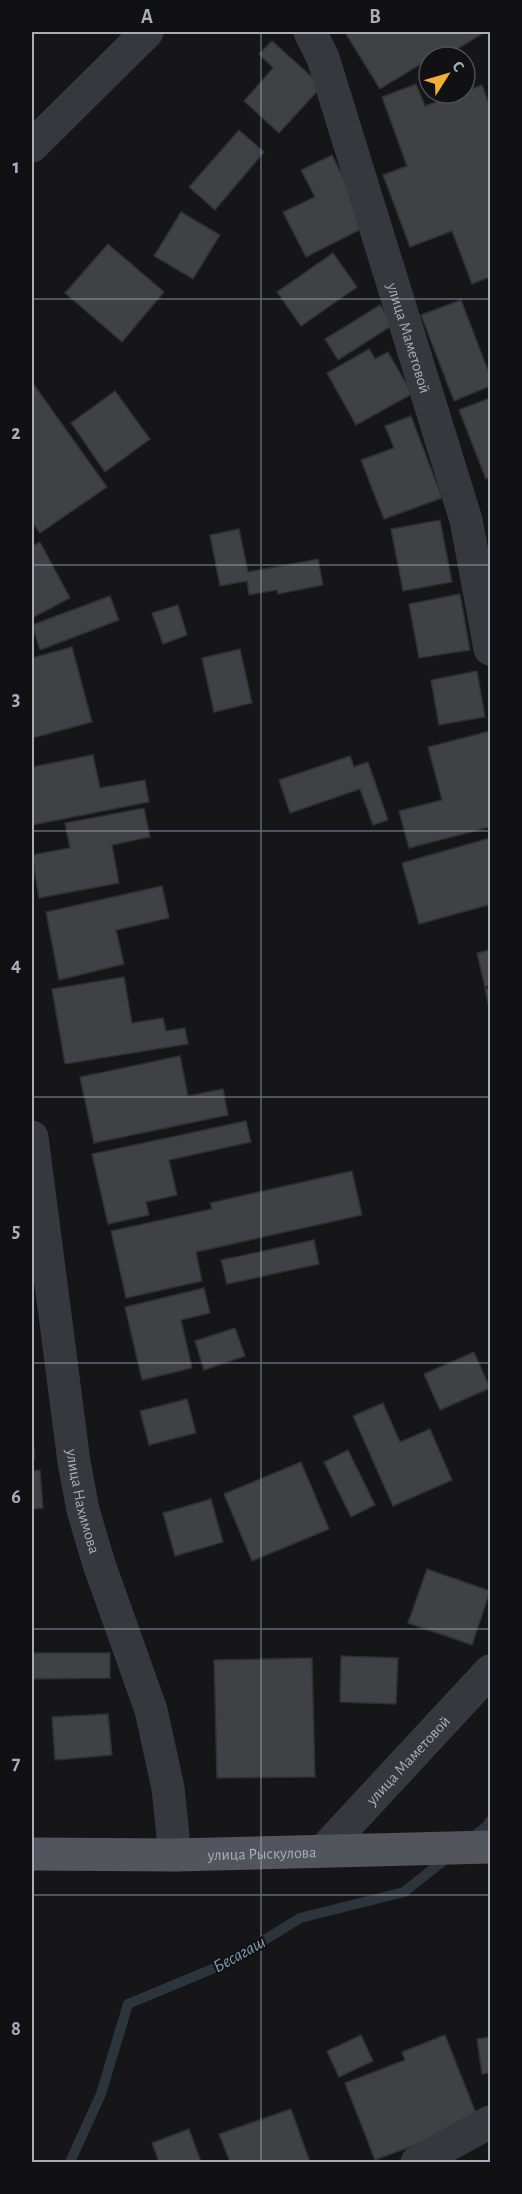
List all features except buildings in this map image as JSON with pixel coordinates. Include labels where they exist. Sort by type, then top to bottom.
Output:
[{"type":"main road","name":"улица Рыскулова","points":[[32,1854],[175,1855],[490,1846]]},
{"type":"street","points":[[32,146],[147,32]]},
{"type":"street","name":"улица Маметовой","points":[[310,32],[323,58],[466,520],[490,649]]},
{"type":"street","name":"улица Нахимова","points":[[32,1137],[74,1462],[83,1510],[99,1564],[151,1710],[168,1788],[175,1855]]},
{"type":"street","name":"улица Маметовой","points":[[324,1850],[490,1671]]},
{"type":"street","points":[[417,2163],[490,2122]]},
{"type":"waterway","name":"Бесагаш","points":[[471,1838],[490,1821]]},
{"type":"waterway","name":"Бесагаш","points":[[70,2162],[101,2094],[128,2004],[229,1962],[300,1918],[404,1892],[448,1857]]}]
